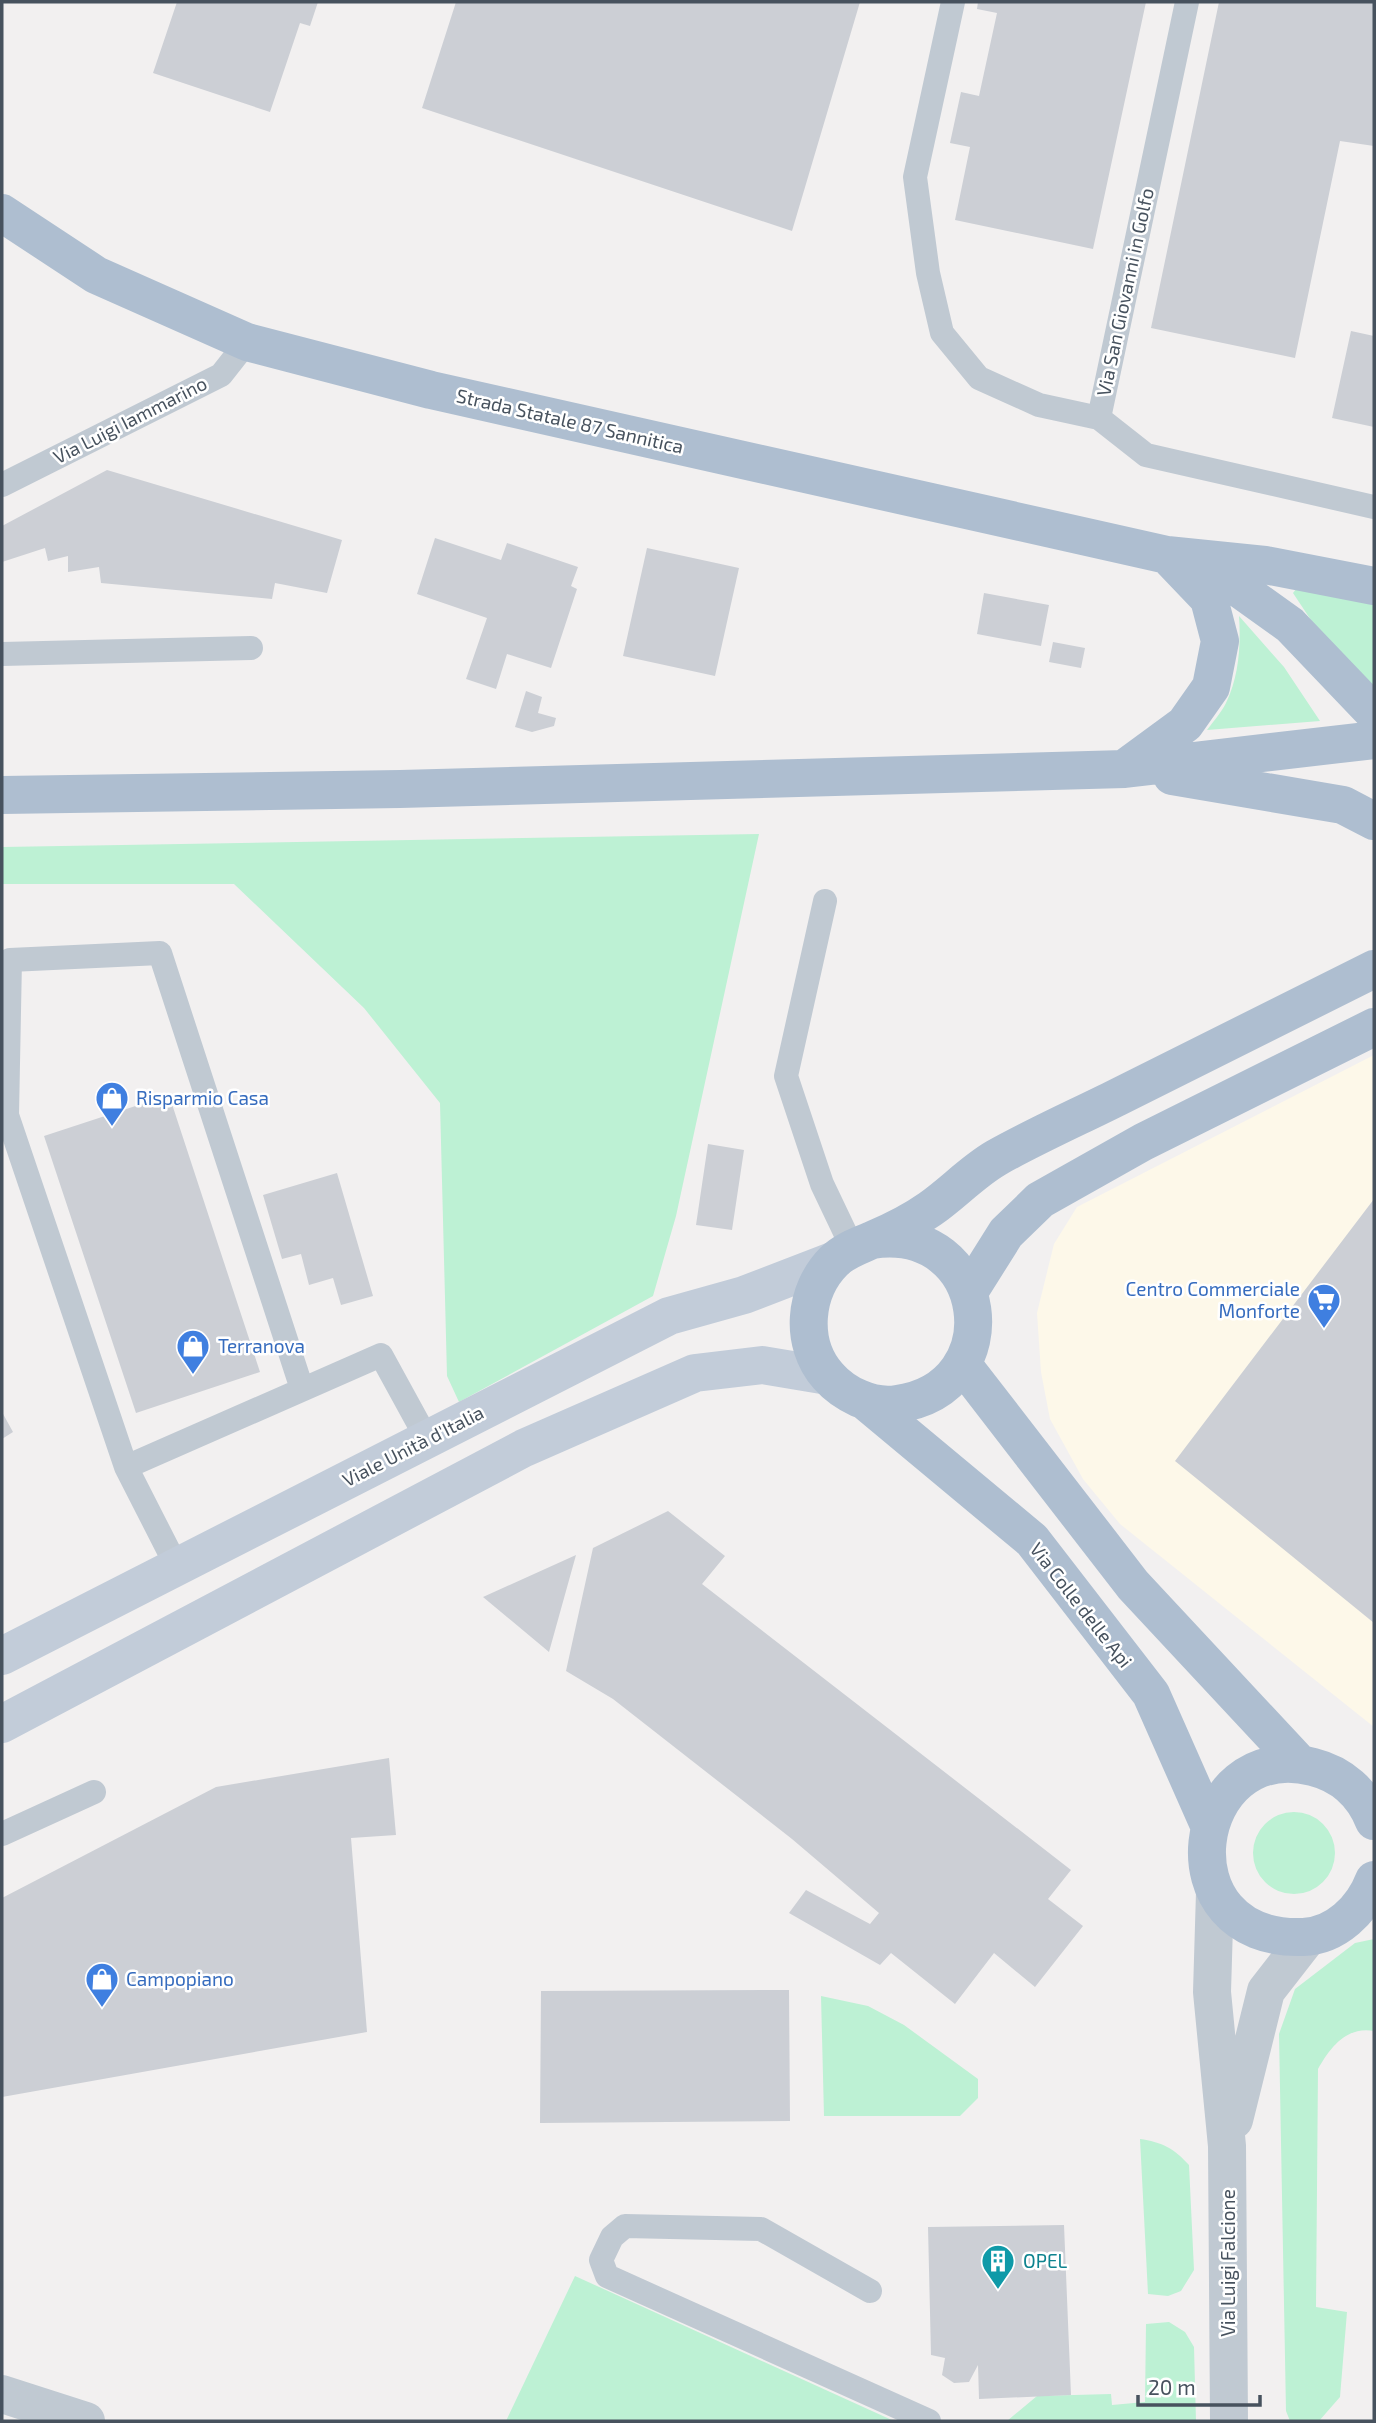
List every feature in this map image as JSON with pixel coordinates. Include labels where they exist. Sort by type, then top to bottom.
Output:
[{"type":"main road","name":"Strada Statale 87 Sannitica","points":[[2,213],[96,275],[247,342],[431,390],[1167,555],[1265,565],[1374,586]]},
{"type":"main road","name":"Strada Statale 87 Sannitica","points":[[1167,555],[1230,582],[1290,625],[1374,713]]},
{"type":"main road","points":[[1125,769],[1185,724],[1211,687],[1220,641],[1209,599],[1167,555]]},
{"type":"main road","points":[[2,795],[400,789],[1125,769],[1374,740]]},
{"type":"main road","points":[[1125,769],[1343,806],[1374,821]]},
{"type":"main road","points":[[853,1249],[902,1238],[930,1248],[954,1266],[969,1292],[975,1316],[972,1341],[963,1365],[944,1386],[920,1400],[892,1405],[864,1401],[844,1391],[818,1362],[812,1348],[808,1317],[816,1286],[853,1249],[929,1209],[993,1159],[1374,969]]},
{"type":"main road","points":[[969,1292],[1006,1233],[1040,1200],[1143,1142],[1374,1027]]},
{"type":"main road","points":[[963,1365],[1133,1585],[1299,1763]]},
{"type":"main road","name":"Via Colle delle Api","points":[[864,1401],[1032,1540],[1151,1694],[1209,1825]]},
{"type":"main road","points":[[1373,1814],[1352,1786],[1327,1770],[1299,1763],[1279,1764],[1244,1778],[1229,1791],[1217,1807],[1209,1825],[1205,1859],[1215,1892],[1231,1913],[1254,1930],[1280,1938],[1341,1926],[1364,1901],[1374,1880]]},
{"type":"street","name":"Viale Unità d'Italia","points":[[2,1656],[669,1315],[744,1294],[853,1249]]},
{"type":"street","points":[[2,1724],[524,1448],[695,1373],[762,1366],[828,1376]]},
{"type":"street","name":"Via Luigi Falcione","points":[[1215,1892],[1212,1992],[1227,2146],[1229,2421]]},
{"type":"street","name":"Via Luigi Falcione","points":[[1227,2146],[1266,1991],[1341,1926]]},
{"type":"street","points":[[2,2394],[86,2421]]},
{"type":"lane","points":[[953,2],[915,177],[928,273],[942,333],[979,378],[1039,405],[1099,418]]},
{"type":"lane","name":"Via San Giovanni in Golfo","points":[[1187,2],[1099,418],[1146,456],[1374,507]]},
{"type":"lane","name":"Via Luigi Iammarino","points":[[2,485],[221,375],[247,342]]},
{"type":"lane","points":[[2,654],[251,648]]},
{"type":"lane","points":[[825,901],[786,1076],[822,1184],[853,1249]]},
{"type":"lane","points":[[177,1567],[126,1467],[7,1115],[6,953],[160,953],[302,1389]]},
{"type":"lane","points":[[126,1467],[381,1355],[427,1439]]},
{"type":"lane","points":[[2,1834],[94,1792]]},
{"type":"lane","points":[[870,2291],[761,2229],[625,2226],[612,2237],[601,2260],[607,2276],[929,2421]]},
{"type":"shaded area","points":[[1374,1055],[1374,1727],[1120,1524],[1083,1479],[1050,1419],[1041,1372],[1037,1313],[1054,1244],[1077,1207]]},
{"type":"green space","points":[[1300,584],[1374,603],[1374,688],[1366,703],[1293,593]]},
{"type":"green space","points":[[1239,616],[1284,667],[1320,721],[1207,730],[1224,707],[1234,682],[1239,649]]},
{"type":"green space","points":[[759,834],[676,1216],[653,1296],[459,1402],[447,1376],[440,1103],[364,1008],[234,884],[2,884],[2,847]]},
{"type":"green space","points":[[1294,1812],[1310,1815],[1323,1824],[1332,1837],[1335,1853],[1332,1869],[1323,1882],[1310,1891],[1294,1894],[1278,1891],[1265,1882],[1256,1869],[1253,1853],[1256,1837],[1265,1824],[1278,1815]]},
{"type":"green space","points":[[1374,1939],[1374,2031],[1364,2030],[1347,2035],[1334,2046],[1318,2069],[1316,2307],[1347,2312],[1340,2397],[1319,2421],[1290,2421],[1286,2411],[1279,2034],[1295,1989],[1355,1943]]},
{"type":"green space","points":[[821,1996],[868,2006],[904,2025],[978,2079],[978,2098],[960,2116],[824,2116]]},
{"type":"green space","points":[[1140,2139],[1167,2147],[1189,2165],[1194,2270],[1181,2291],[1168,2296],[1148,2294]]},
{"type":"green space","points":[[575,2276],[894,2421],[506,2421]]},
{"type":"green space","points":[[1169,2322],[1185,2332],[1194,2347],[1196,2421],[1007,2421],[1037,2396],[1111,2394],[1112,2405],[1145,2402],[1146,2324]]},
{"type":"building","points":[[177,2],[318,2],[310,26],[300,23],[270,112],[153,73]]},
{"type":"building","points":[[456,2],[860,2],[792,231],[422,108]]},
{"type":"building","points":[[978,2],[1146,2],[1093,249],[955,220],[970,147],[950,143],[961,92],[979,96],[997,13],[977,9]]},
{"type":"building","points":[[1219,2],[1374,2],[1374,146],[1340,141],[1295,358],[1151,328]]},
{"type":"building","points":[[1351,331],[1374,336],[1374,427],[1332,418]]},
{"type":"building","points":[[107,470],[342,540],[327,593],[275,583],[272,599],[101,583],[99,567],[68,572],[68,556],[48,561],[45,548],[2,562],[2,526]]},
{"type":"building","points":[[435,538],[501,560],[507,543],[578,567],[571,586],[577,589],[551,668],[507,654],[496,689],[466,679],[487,618],[417,594]]},
{"type":"building","points":[[647,548],[739,568],[715,676],[623,656]]},
{"type":"building","points":[[984,593],[1049,605],[1041,646],[977,634]]},
{"type":"building","points":[[1053,642],[1085,648],[1081,668],[1049,662]]},
{"type":"building","points":[[526,691],[542,697],[538,713],[556,718],[554,726],[532,732],[515,727]]},
{"type":"building","points":[[169,1095],[260,1372],[136,1413],[44,1136]]},
{"type":"building","points":[[708,1144],[744,1150],[732,1230],[696,1225]]},
{"type":"building","points":[[337,1173],[373,1296],[341,1305],[333,1278],[309,1285],[301,1254],[282,1259],[263,1195]]},
{"type":"building","name":"Centro Commerciale Monforte","points":[[1374,1199],[1374,1623],[1175,1461]]},
{"type":"building","points":[[2,1412],[13,1432],[2,1439]]},
{"type":"building","points":[[668,1511],[725,1556],[702,1584],[1071,1870],[1048,1899],[1083,1926],[1035,1987],[994,1953],[955,2004],[891,1953],[880,1965],[789,1913],[806,1890],[870,1924],[879,1913],[792,1839],[613,1699],[566,1671],[593,1548]]},
{"type":"building","points":[[576,1555],[549,1652],[483,1597]]},
{"type":"building","points":[[389,1758],[396,1835],[351,1838],[367,2032],[2,2097],[2,1898],[216,1787]]},
{"type":"building","points":[[789,1990],[790,2121],[540,2123],[541,1991]]},
{"type":"building","name":"OPEL","points":[[1064,2225],[1071,2395],[979,2399],[978,2365],[969,2382],[954,2383],[942,2375],[945,2358],[931,2355],[928,2227]]},
{"type":"place","name":"Risparmio Casa","points":[[112,1128]]},
{"type":"place","name":"Centro Commerciale Monforte","points":[[1324,1330]]},
{"type":"place","name":"Terranova","points":[[193,1376]]},
{"type":"place","name":"Campopiano","points":[[102,2009]]},
{"type":"place","name":"OPEL","points":[[998,2291]]}]
